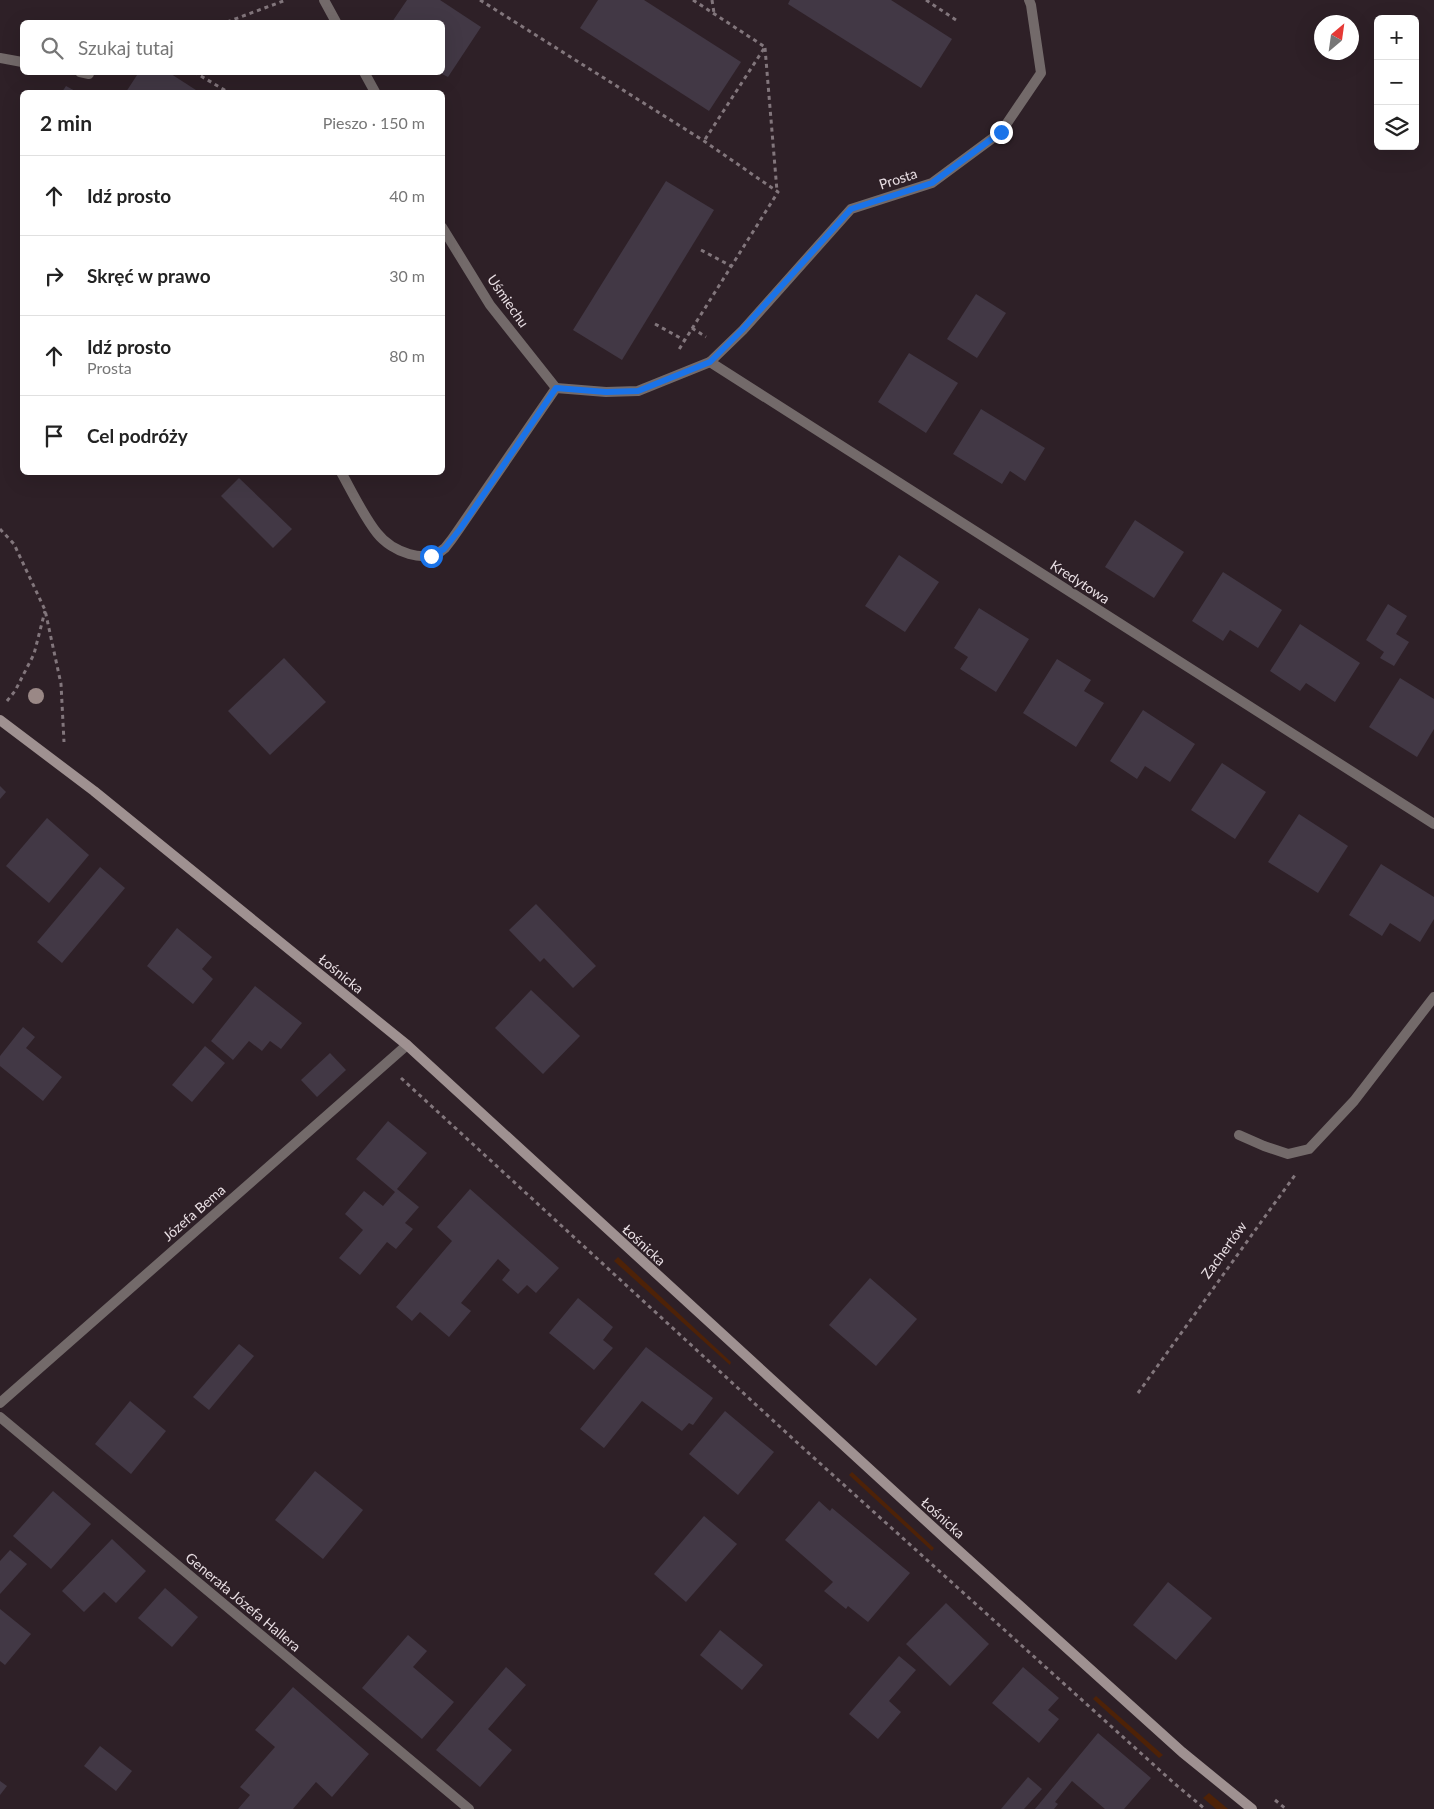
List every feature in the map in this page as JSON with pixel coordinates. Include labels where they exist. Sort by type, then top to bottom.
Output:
[{"type":"street","points":[[324,0],[335,20]]},
{"type":"street","name":"Prosta","points":[[710,362],[742,330],[851,209],[932,183],[1001,132],[1041,73],[1029,0]]},
{"type":"street","points":[[0,58],[20,62]]},
{"type":"street","points":[[366,75],[374,90]]},
{"type":"street","name":"Uśmiechu","points":[[445,232],[490,305],[556,388]]},
{"type":"street","points":[[343,475],[377,534],[394,548],[414,556],[431,556],[444,549],[460,529],[556,388],[606,392],[638,391],[710,362]]},
{"type":"street","name":"Kredytowa","points":[[710,362],[1434,824]]},
{"type":"street","name":"Łośnicka","points":[[0,720],[102,798],[406,1045],[955,1548],[1182,1752],[1252,1809]]},
{"type":"street","points":[[1239,1135],[1288,1154],[1309,1149],[1354,1101],[1434,997]]},
{"type":"street","name":"Józefa Bema","points":[[0,1403],[406,1045]]},
{"type":"street","name":"Generała Józefa Hallera","points":[[0,1417],[469,1809]]},
{"type":"path","points":[[232,20],[286,0]]},
{"type":"path","points":[[480,0],[704,141],[778,192]]},
{"type":"path","points":[[693,0],[765,47]]},
{"type":"path","points":[[712,0],[714,14]]},
{"type":"path","points":[[926,0],[959,22]]},
{"type":"path","points":[[704,141],[765,47]]},
{"type":"path","points":[[662,381],[684,340],[778,192],[765,47]]},
{"type":"path","points":[[199,75],[225,90]]},
{"type":"path","points":[[701,250],[731,266]]},
{"type":"path","points":[[655,324],[684,340]]},
{"type":"path","points":[[0,529],[14,544],[45,610],[61,684],[66,770]]},
{"type":"path","points":[[5,704],[15,691],[34,654],[45,610]]},
{"type":"path","points":[[385,1063],[817,1461],[1205,1809]]},
{"type":"path","name":"Zachertów","points":[[1138,1393],[1298,1172]]},
{"type":"path","points":[[1275,1800],[1286,1809]]},
{"type":"shaded area","points":[[618,1257],[731,1362],[730,1365],[614,1261]]},
{"type":"shaded area","points":[[852,1472],[934,1548],[932,1551],[849,1475]]},
{"type":"shaded area","points":[[1096,1696],[1163,1755],[1159,1758],[1093,1699]]},
{"type":"shaded area","points":[[1209,1793],[1228,1809],[1216,1809],[1203,1798]]},
{"type":"building","points":[[407,0],[440,0],[481,27],[448,77],[444,75],[445,20],[393,20]]},
{"type":"building","points":[[598,0],[644,0],[741,62],[709,111],[580,28]]},
{"type":"building","points":[[790,0],[891,0],[952,39],[921,88],[788,4]]},
{"type":"building","points":[[137,75],[173,75],[196,90],[127,90]]},
{"type":"building","points":[[66,86],[73,90],[63,90]]},
{"type":"building","points":[[666,181],[714,210],[622,360],[573,330]]},
{"type":"building","points":[[976,294],[1006,313],[977,358],[947,339]]},
{"type":"building","points":[[909,353],[958,383],[926,433],[878,402]]},
{"type":"building","points":[[981,409],[1045,448],[1025,481],[1010,471],[1002,484],[953,454]]},
{"type":"building","points":[[239,478],[292,529],[273,548],[221,496]]},
{"type":"building","points":[[1135,520],[1184,552],[1154,598],[1105,567]]},
{"type":"building","points":[[899,555],[939,582],[905,632],[865,606]]},
{"type":"building","points":[[1223,572],[1282,610],[1258,648],[1230,630],[1223,641],[1192,621]]},
{"type":"building","points":[[1388,604],[1407,616],[1396,634],[1409,642],[1394,666],[1380,658],[1384,652],[1366,640]]},
{"type":"building","points":[[979,608],[1029,639],[996,692],[960,669],[968,657],[954,648]]},
{"type":"building","points":[[1300,624],[1360,663],[1335,702],[1306,683],[1300,691],[1270,671]]},
{"type":"building","points":[[284,658],[326,702],[270,755],[228,711]]},
{"type":"building","points":[[1057,659],[1091,680],[1084,691],[1104,703],[1076,747],[1023,713]]},
{"type":"building","points":[[1400,678],[1434,699],[1434,729],[1417,757],[1369,727]]},
{"type":"building","points":[[1143,710],[1195,744],[1170,782],[1145,766],[1137,779],[1110,761]]},
{"type":"building","points":[[1222,763],[1266,792],[1235,839],[1191,810]]},
{"type":"building","points":[[0,786],[6,792],[0,799]]},
{"type":"building","points":[[1299,814],[1348,846],[1318,893],[1268,862]]},
{"type":"building","points":[[47,818],[89,855],[49,903],[6,866]]},
{"type":"building","points":[[1381,864],[1434,897],[1434,919],[1420,942],[1390,923],[1382,936],[1349,915]]},
{"type":"building","points":[[100,867],[125,888],[62,963],[37,942]]},
{"type":"building","points":[[536,904],[596,966],[573,988],[544,958],[540,962],[509,930]]},
{"type":"building","points":[[177,928],[212,957],[202,969],[213,979],[193,1004],[147,966]]},
{"type":"building","points":[[255,986],[302,1023],[281,1049],[270,1041],[262,1051],[249,1041],[233,1060],[211,1041]]},
{"type":"building","points":[[531,990],[580,1036],[543,1074],[495,1028]]},
{"type":"building","points":[[23,1027],[35,1037],[26,1048],[62,1077],[43,1101],[0,1066],[0,1056]]},
{"type":"building","points":[[205,1046],[225,1063],[192,1102],[172,1085]]},
{"type":"building","points":[[330,1053],[346,1070],[317,1097],[301,1080]]},
{"type":"building","points":[[388,1121],[427,1153],[397,1189],[419,1207],[405,1223],[413,1229],[396,1249],[387,1242],[360,1275],[339,1258],[363,1230],[345,1214],[364,1191],[383,1206],[395,1192],[356,1159]]},
{"type":"building","points":[[470,1189],[559,1268],[536,1293],[527,1285],[518,1294],[502,1280],[510,1270],[498,1259],[461,1303],[471,1311],[449,1337],[420,1312],[412,1321],[396,1307],[452,1241],[437,1227]]},
{"type":"building","points":[[870,1278],[917,1319],[876,1366],[829,1325]]},
{"type":"building","points":[[578,1298],[613,1327],[603,1340],[613,1348],[594,1370],[549,1333]]},
{"type":"building","points":[[239,1344],[254,1356],[209,1410],[193,1397]]},
{"type":"building","points":[[646,1347],[713,1398],[693,1425],[689,1423],[682,1431],[642,1401],[604,1448],[580,1429]]},
{"type":"building","points":[[130,1401],[166,1431],[131,1474],[95,1444]]},
{"type":"building","points":[[725,1411],[774,1452],[738,1495],[689,1454]]},
{"type":"building","points":[[315,1471],[363,1510],[323,1559],[275,1520]]},
{"type":"building","points":[[53,1491],[91,1524],[51,1569],[13,1536]]},
{"type":"building","points":[[819,1501],[830,1511],[832,1508],[910,1573],[868,1622],[848,1606],[846,1609],[824,1591],[833,1582],[785,1540]]},
{"type":"building","points":[[704,1516],[737,1544],[686,1602],[654,1574]]},
{"type":"building","points":[[112,1539],[146,1571],[116,1603],[104,1592],[84,1612],[62,1591]]},
{"type":"building","points":[[10,1550],[27,1564],[0,1594],[0,1561]]},
{"type":"building","points":[[1168,1582],[1212,1618],[1176,1660],[1133,1625]]},
{"type":"building","points":[[165,1588],[198,1617],[172,1647],[138,1618]]},
{"type":"building","points":[[946,1603],[989,1644],[950,1686],[906,1644]]},
{"type":"building","points":[[0,1609],[31,1634],[5,1665],[0,1661]]},
{"type":"building","points":[[720,1630],[763,1665],[742,1690],[700,1655]]},
{"type":"building","points":[[408,1635],[427,1651],[413,1667],[454,1702],[422,1739],[362,1688]]},
{"type":"building","points":[[899,1656],[916,1670],[889,1701],[901,1712],[878,1739],[849,1714]]},
{"type":"building","points":[[506,1667],[526,1685],[488,1729],[512,1750],[480,1787],[436,1750]]},
{"type":"building","points":[[1023,1667],[1059,1698],[1048,1710],[1059,1719],[1039,1743],[992,1703]]},
{"type":"building","points":[[293,1687],[369,1754],[332,1797],[316,1782],[293,1809],[238,1809],[250,1795],[240,1787],[275,1747],[255,1730]]},
{"type":"building","points":[[1098,1733],[1151,1778],[1124,1809],[1105,1809],[1072,1781],[1055,1802],[1058,1804],[1054,1809],[1035,1809]]},
{"type":"building","points":[[100,1746],[132,1771],[116,1791],[84,1766]]},
{"type":"building","points":[[1028,1777],[1042,1789],[1024,1809],[1001,1809]]},
{"type":"building","points":[[0,1781],[7,1786],[0,1795]]},
{"type":"route","points":[[431,556],[444,549],[460,529],[556,388],[606,392],[638,391],[710,362],[742,330],[851,209],[932,183],[1001,132]]}]
